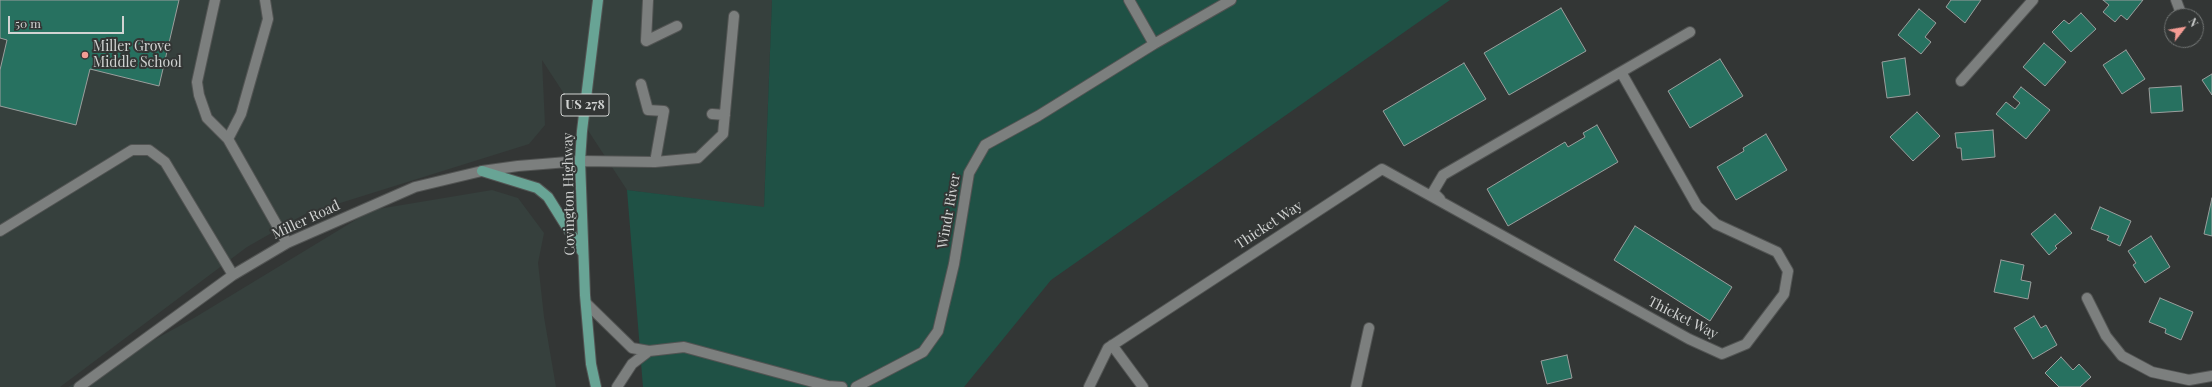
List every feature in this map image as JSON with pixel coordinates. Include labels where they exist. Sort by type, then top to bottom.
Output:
[{"type":"main road","name":"Covington Highway","points":[[596,387],[591,364],[586,303],[580,161],[582,131],[598,0]]},
{"type":"main road","points":[[482,171],[537,188],[548,196],[584,255]]},
{"type":"street","points":[[215,0],[197,82],[207,118],[228,139],[287,243]]},
{"type":"street","points":[[228,139],[241,114],[268,19],[265,0]]},
{"type":"street","points":[[648,0],[646,40],[677,26]]},
{"type":"street","points":[[1129,0],[1154,44]]},
{"type":"street","name":"Windr River","points":[[856,387],[923,352],[938,331],[954,264],[969,173],[985,145],[1038,116],[1154,44],[1231,0]]},
{"type":"street","points":[[1961,81],[2033,0]]},
{"type":"street","name":"Miller Road","points":[[79,387],[232,275],[287,243],[415,187],[482,171],[580,161],[655,162],[698,158],[723,134],[734,16]]},
{"type":"street","points":[[1445,203],[1434,192],[1443,175],[1690,32]]},
{"type":"street","name":"Thicket Way","points":[[1089,387],[1108,348],[1112,345],[1382,168],[1689,339],[1722,354],[1746,344],[1784,294],[1788,271],[1777,252],[1716,224],[1697,206],[1621,72]]},
{"type":"street","points":[[641,84],[648,110],[664,112],[655,162]]},
{"type":"street","points":[[712,114],[724,115]]},
{"type":"street","points":[[0,231],[132,150],[149,150],[165,162],[232,275]]},
{"type":"street","points":[[2087,298],[2106,336],[2122,356],[2152,372],[2189,380],[2212,376]]},
{"type":"street","points":[[586,303],[632,348],[649,351],[684,347],[801,379],[842,387]]},
{"type":"street","points":[[1356,387],[1369,328]]},
{"type":"street","points":[[1112,345],[1143,387]]},
{"type":"street","points":[[617,387],[632,364],[649,351]]},
{"type":"shaded area","points":[[0,0],[772,0],[764,208],[627,190],[542,60],[545,125],[529,144],[305,214],[247,247],[60,387],[0,387]]},
{"type":"shaded area","points":[[492,190],[518,198],[544,233],[538,263],[544,317],[556,387],[68,387],[194,318],[372,210]]},
{"type":"green space","points":[[772,0],[1450,0],[1051,280],[964,387],[643,387],[627,190],[764,207]]},
{"type":"building","name":"Miller Grove Middle School","points":[[0,0],[179,0],[159,86],[90,69],[76,125],[0,106],[0,70],[7,40],[0,38]]},
{"type":"building","points":[[1951,0],[1981,0],[1965,23],[1946,7]]},
{"type":"building","points":[[2103,0],[2143,0],[2127,20],[2121,15],[2115,22],[2103,12],[2109,5]]},
{"type":"building","points":[[1561,8],[1586,51],[1509,95],[1484,53]]},
{"type":"building","points":[[1919,9],[1936,23],[1925,37],[1931,42],[1921,54],[1898,35]]},
{"type":"building","points":[[2081,13],[2096,29],[2071,52],[2052,32],[2064,20],[2069,24]]},
{"type":"building","points":[[2044,43],[2066,62],[2045,86],[2023,67]]},
{"type":"building","points":[[2126,50],[2145,79],[2122,94],[2103,65]]},
{"type":"building","points":[[1905,58],[1910,95],[1887,98],[1882,62]]},
{"type":"building","points":[[1720,59],[1743,96],[1690,128],[1668,91]]},
{"type":"building","points":[[1464,63],[1486,99],[1404,146],[1383,111]]},
{"type":"building","points":[[2212,74],[2212,95],[2202,80]]},
{"type":"building","points":[[2181,86],[2183,111],[2151,113],[2149,88]]},
{"type":"building","points":[[2021,87],[2050,110],[2026,139],[1996,114],[2006,102],[2015,109],[2020,103],[2013,97]]},
{"type":"building","points":[[1917,112],[1940,136],[1913,161],[1890,137]]},
{"type":"building","points":[[1597,125],[1618,162],[1508,226],[1487,189],[1565,142],[1568,147],[1585,137],[1583,133]]},
{"type":"building","points":[[1993,130],[1995,157],[1962,160],[1961,148],[1957,148],[1955,133]]},
{"type":"building","points":[[1766,134],[1787,170],[1736,200],[1717,167],[1744,151],[1743,148]]},
{"type":"building","points":[[2212,198],[2212,236],[2204,234]]},
{"type":"building","points":[[2100,207],[2131,221],[2120,246],[2107,240],[2109,236],[2091,229]]},
{"type":"building","points":[[2055,214],[2072,233],[2055,246],[2057,248],[2049,255],[2031,234]]},
{"type":"building","points":[[1635,226],[1732,287],[1710,321],[1614,260]]},
{"type":"building","points":[[2151,236],[2170,267],[2145,283],[2133,265],[2136,263],[2128,251]]},
{"type":"building","points":[[2001,260],[2024,265],[2021,280],[2031,282],[2028,299],[1994,292]]},
{"type":"building","points":[[2160,298],[2193,312],[2181,340],[2165,333],[2166,329],[2149,322]]},
{"type":"building","points":[[2034,316],[2041,328],[2046,325],[2057,345],[2033,359],[2014,328]]},
{"type":"building","points":[[1567,355],[1572,378],[1547,384],[1541,361]]},
{"type":"building","points":[[2061,357],[2073,370],[2079,364],[2091,377],[2080,387],[2059,387],[2045,373]]},
{"type":"place","name":"Miller Grove Middle School","points":[[85,55]]}]
